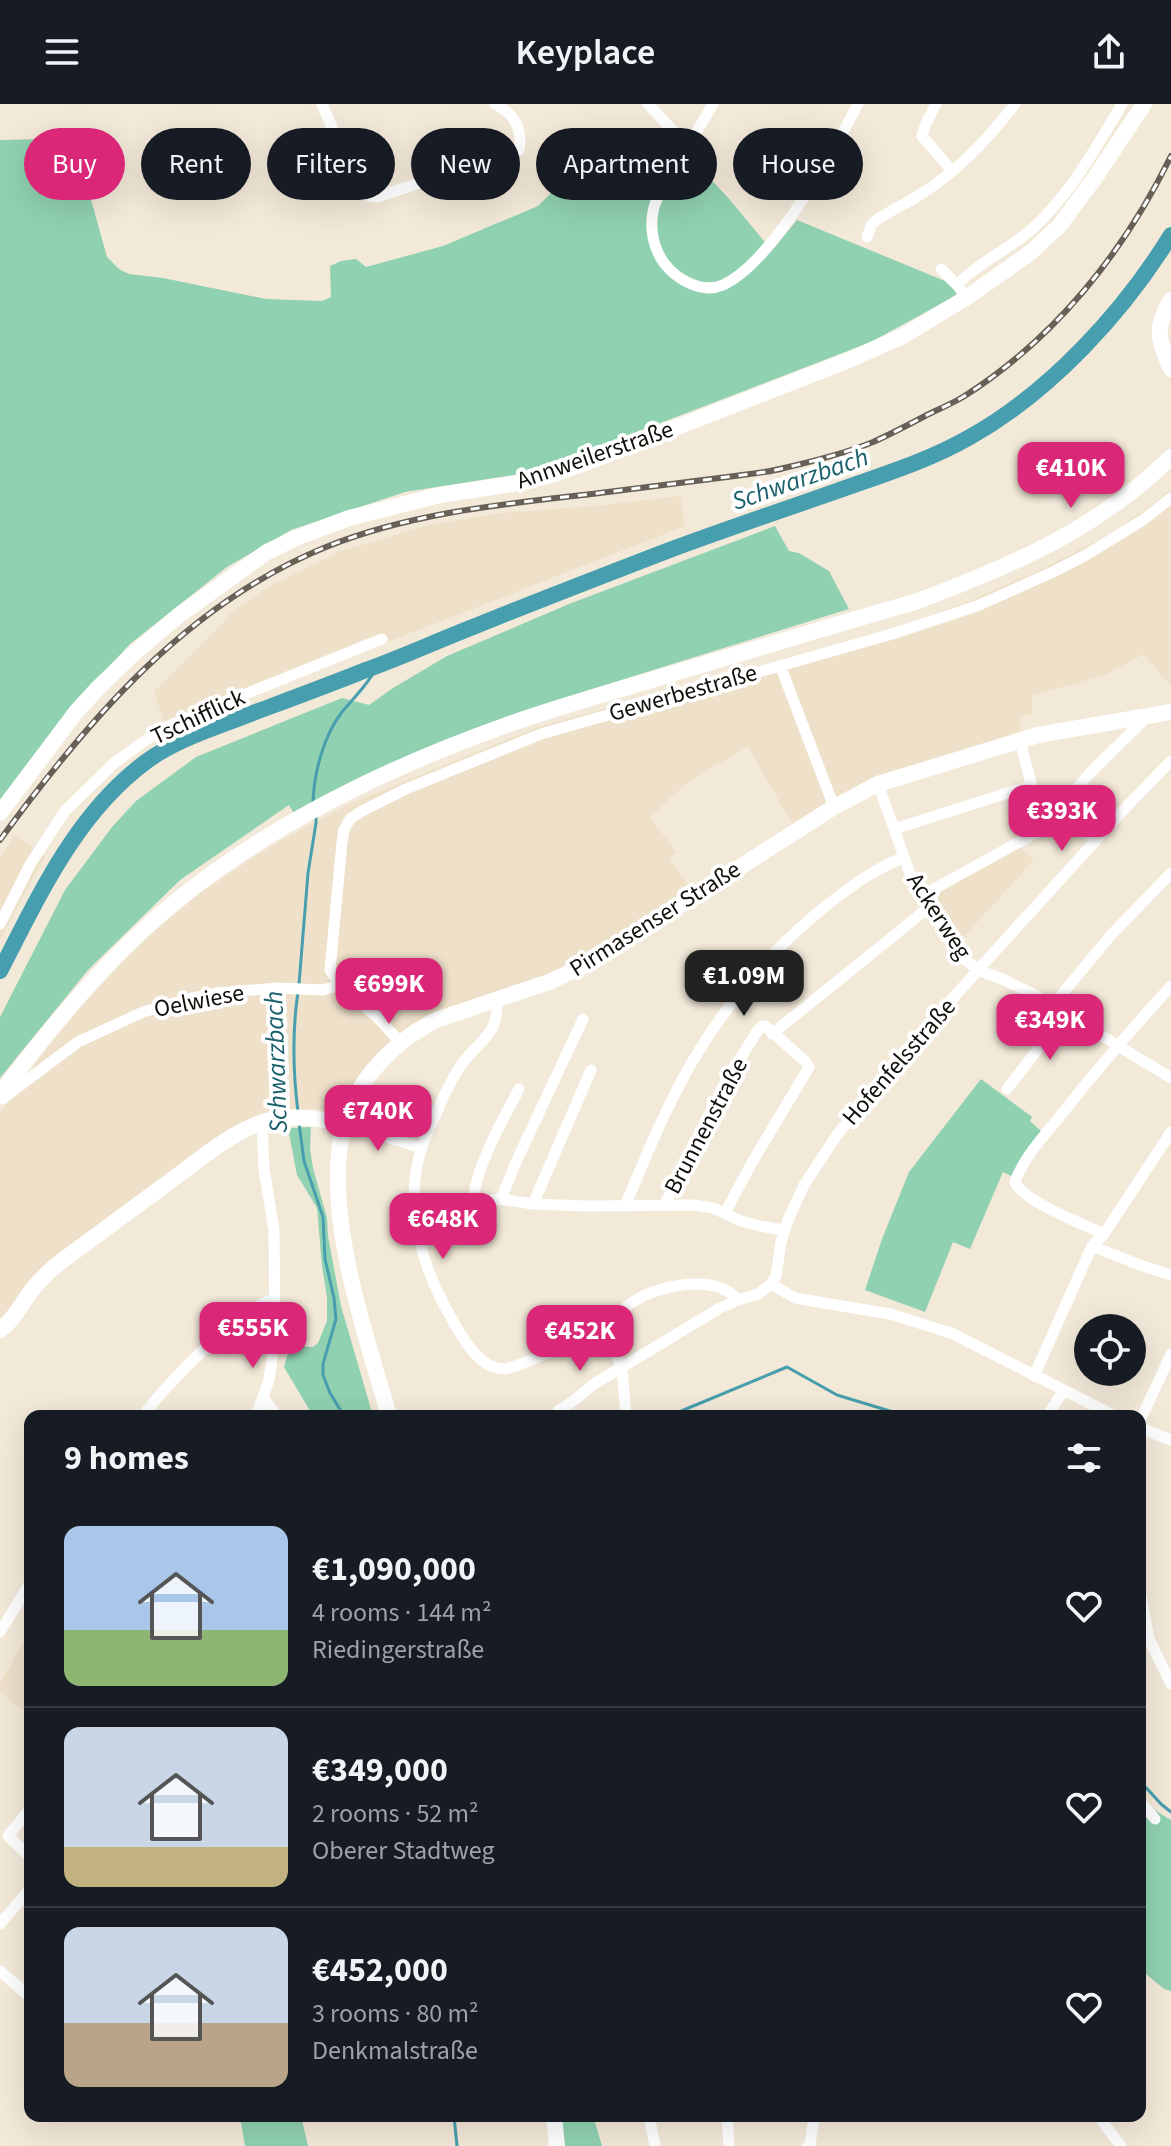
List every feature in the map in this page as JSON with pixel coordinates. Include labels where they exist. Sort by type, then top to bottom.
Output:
[{"type":"main road","name":"Annweilerstraße","points":[[0,813],[76,712],[98,688],[178,616],[267,552],[349,518],[440,495],[551,475],[903,336],[962,292],[1030,253],[1059,226],[1144,104]]},
{"type":"main road","points":[[1170,365],[1159,342],[1158,331],[1171,300]]},
{"type":"main road","points":[[1153,475],[1171,444]]},
{"type":"main road","points":[[0,1094],[63,1015],[143,930],[226,865],[322,806],[398,768],[504,726],[915,602],[1014,562],[1115,506],[1171,457]]},
{"type":"main road","name":"Pirmasenser Straße","points":[[387,1410],[345,1253],[339,1158],[345,1124],[356,1096],[368,1077],[401,1043],[436,1020],[549,982],[590,963],[834,807],[878,784],[1060,731],[1171,712]]},
{"type":"main road","points":[[0,1330],[10,1322],[31,1290],[59,1263],[205,1155],[239,1134],[262,1123],[288,1118],[311,1118],[345,1124]]},
{"type":"main road","points":[[555,2122],[557,2146]]},
{"type":"street","points":[[322,104],[357,186],[369,196],[377,197],[519,150],[521,134],[517,123],[505,109],[495,104]]},
{"type":"street","points":[[648,104],[670,128]]},
{"type":"street","points":[[699,128],[713,104]]},
{"type":"street","points":[[658,200],[652,226],[656,249],[665,264],[684,282],[708,288],[721,286],[761,255],[818,174],[858,104]]},
{"type":"street","points":[[936,104],[922,136],[952,171]]},
{"type":"street","points":[[867,237],[872,224],[878,219],[952,171],[1015,104]]},
{"type":"street","points":[[962,292],[965,277],[1016,242],[1045,216],[1083,167],[1122,104]]},
{"type":"street","points":[[941,269],[962,292]]},
{"type":"street","name":"Gewerbestraße","points":[[340,985],[330,970],[342,842],[350,819],[362,811],[406,789],[541,734],[892,634],[977,606],[1086,555],[1143,520],[1171,498]]},
{"type":"street","name":"Tschifflick","points":[[0,924],[31,863],[65,811],[114,763],[160,730],[382,639]]},
{"type":"street","points":[[780,665],[834,807]]},
{"type":"street","points":[[1096,841],[1067,816],[1063,805],[1148,716]]},
{"type":"street","points":[[894,829],[1030,786],[1020,741]]},
{"type":"street","name":"Hofenfelsstraße","points":[[771,1284],[776,1276],[784,1230],[804,1185],[837,1135],[884,1076],[978,970],[1171,761]]},
{"type":"street","name":"Ackerweg","points":[[878,784],[903,858],[921,896],[956,950],[978,970],[1015,984],[1053,1005],[1171,1078]]},
{"type":"street","points":[[921,896],[1067,816]]},
{"type":"street","points":[[625,1206],[695,1058],[739,995],[804,924],[864,877],[903,858]]},
{"type":"street","points":[[1053,1005],[1111,935],[1171,873]]},
{"type":"street","name":"Brunnenstraße","points":[[664,1206],[734,1068],[762,1026],[772,1034],[928,908]]},
{"type":"street","points":[[340,985],[401,1043]]},
{"type":"street","name":"Oelwiese","points":[[0,1101],[78,1042],[135,1015],[205,995],[285,988],[323,990],[340,985]]},
{"type":"street","points":[[1104,1234],[1060,1214],[1017,1187],[1015,1182],[1054,1123],[1171,986]]},
{"type":"street","points":[[497,999],[497,1019],[493,1028],[452,1079],[417,1165],[415,1196],[422,1253],[447,1311],[466,1343],[496,1369],[506,1369],[590,1337],[633,1302],[648,1294],[698,1284],[727,1290],[738,1300]]},
{"type":"street","points":[[1007,1089],[1066,1013]]},
{"type":"street","points":[[501,1199],[583,1019]]},
{"type":"street","points":[[725,1213],[809,1067],[772,1034]]},
{"type":"street","points":[[533,1204],[591,1070]]},
{"type":"street","points":[[519,1089],[474,1188],[474,1203],[501,1199],[533,1204],[705,1206],[741,1221],[784,1230]]},
{"type":"street","points":[[258,1410],[274,1355],[275,1299],[274,1230],[264,1169],[262,1123]]},
{"type":"street","points":[[345,1124],[422,1148]]},
{"type":"street","points":[[1034,1376],[1092,1246],[1104,1234],[1171,1132]]},
{"type":"street","points":[[1092,1246],[1171,1275]]},
{"type":"street","points":[[560,1410],[594,1384],[720,1308],[758,1294],[771,1284],[795,1298],[890,1314],[930,1325],[1103,1410]]},
{"type":"street","points":[[148,1410],[162,1392],[223,1334],[256,1306],[275,1299]]},
{"type":"street","points":[[604,1328],[622,1368],[626,1410]]},
{"type":"street","points":[[1145,1410],[1171,1354]]},
{"type":"street","points":[[1051,1410],[1064,1390]]},
{"type":"street","points":[[263,1397],[273,1410]]},
{"type":"street","points":[[1146,1430],[1171,1440]]},
{"type":"street","points":[[0,1632],[24,1593]]},
{"type":"street","points":[[1146,1623],[1149,1639],[1171,1684]]},
{"type":"street","points":[[1146,1808],[1155,1819]]},
{"type":"street","points":[[24,1816],[8,1836],[24,1851]]},
{"type":"street","points":[[0,1924],[24,1896]]},
{"type":"street","points":[[0,1971],[24,1992]]},
{"type":"street","points":[[650,2122],[655,2146]]},
{"type":"street","points":[[727,2122],[729,2146]]},
{"type":"street","points":[[809,2146],[813,2122]]},
{"type":"street","points":[[1103,2122],[1121,2146]]},
{"type":"shaded area","points":[[1171,489],[1171,686],[1144,654],[1107,674],[1032,696],[1032,714],[1018,717],[1021,732],[876,780],[794,827],[748,747],[690,780],[650,817],[676,852],[669,859],[694,892],[580,962],[441,1013],[338,1106],[271,1113],[179,1169],[0,1323],[0,1113],[78,1010],[157,929],[200,893],[271,846],[349,804],[538,727],[891,629],[967,602],[1038,571],[1110,534]]},
{"type":"shaded area","points":[[680,496],[685,526],[372,648],[368,638],[164,721],[154,692],[233,610],[272,585],[338,552],[433,524],[502,513]]},
{"type":"shaded area","points":[[15,835],[45,857],[0,940],[0,857]]},
{"type":"shaded area","points":[[1019,845],[1034,860],[958,943],[925,897]]},
{"type":"shaded area","points":[[24,1641],[24,1710],[0,1692],[0,1684]]},
{"type":"green space","points":[[0,140],[24,140],[24,200],[91,200],[107,257],[119,269],[129,274],[266,299],[322,301],[331,297],[330,266],[341,261],[356,259],[366,267],[443,246],[538,206],[544,200],[717,200],[717,186],[769,247],[774,248],[797,220],[945,281],[957,290],[957,295],[871,342],[624,437],[514,475],[405,492],[291,530],[227,567],[130,644],[68,711],[0,800]]},
{"type":"green space","points":[[775,526],[789,551],[799,553],[829,571],[849,609],[589,690],[423,750],[295,815],[289,805],[180,880],[88,970],[0,1078],[0,1017],[65,890],[112,827],[136,801],[196,757],[342,698],[369,705],[447,656],[569,604]]},
{"type":"green space","points":[[981,1079],[1032,1117],[1030,1121],[1041,1131],[1011,1176],[1003,1172],[970,1249],[953,1242],[925,1312],[865,1290],[909,1172]]},
{"type":"green space","points":[[311,1127],[313,1168],[327,1218],[341,1306],[371,1410],[309,1410],[284,1367],[288,1353],[295,1346],[313,1347],[318,1343],[327,1321],[317,1208],[297,1175],[288,1128]]},
{"type":"green space","points":[[1146,1802],[1171,1820],[1171,1991],[1146,1974]]},
{"type":"green space","points":[[241,2122],[302,2122],[308,2146],[245,2146]]},
{"type":"green space","points":[[560,2122],[595,2122],[602,2146],[563,2146]]},
{"type":"waterway","name":"Schwarzbach","points":[[0,971],[45,885],[80,831],[122,782],[158,754],[207,730],[594,579],[905,467],[954,446],[1000,419],[1056,374],[1131,293],[1171,235]]},
{"type":"waterway","name":"Schwarzbach","points":[[313,802],[318,766],[330,732],[377,667]]},
{"type":"waterway","name":"Schwarzbach","points":[[299,984],[316,817]]},
{"type":"waterway","name":"Schwarzbach","points":[[298,992],[294,1052],[298,1112]]},
{"type":"waterway","name":"Schwarzbach","points":[[299,1123],[304,1161],[323,1217],[325,1259],[334,1298],[336,1319],[323,1364],[323,1375],[340,1410]]},
{"type":"waterway","points":[[684,1410],[787,1367],[837,1395],[886,1410]]},
{"type":"waterway","points":[[1146,1788],[1171,1812]]},
{"type":"waterway","name":"Schwarzbach","points":[[455,2122],[457,2146]]},
{"type":"railway","points":[[0,840],[104,710],[184,633],[228,600],[275,571],[326,547],[390,526],[457,512],[777,470],[873,442],[963,397],[1028,348],[1084,291],[1132,226],[1171,156]]}]
